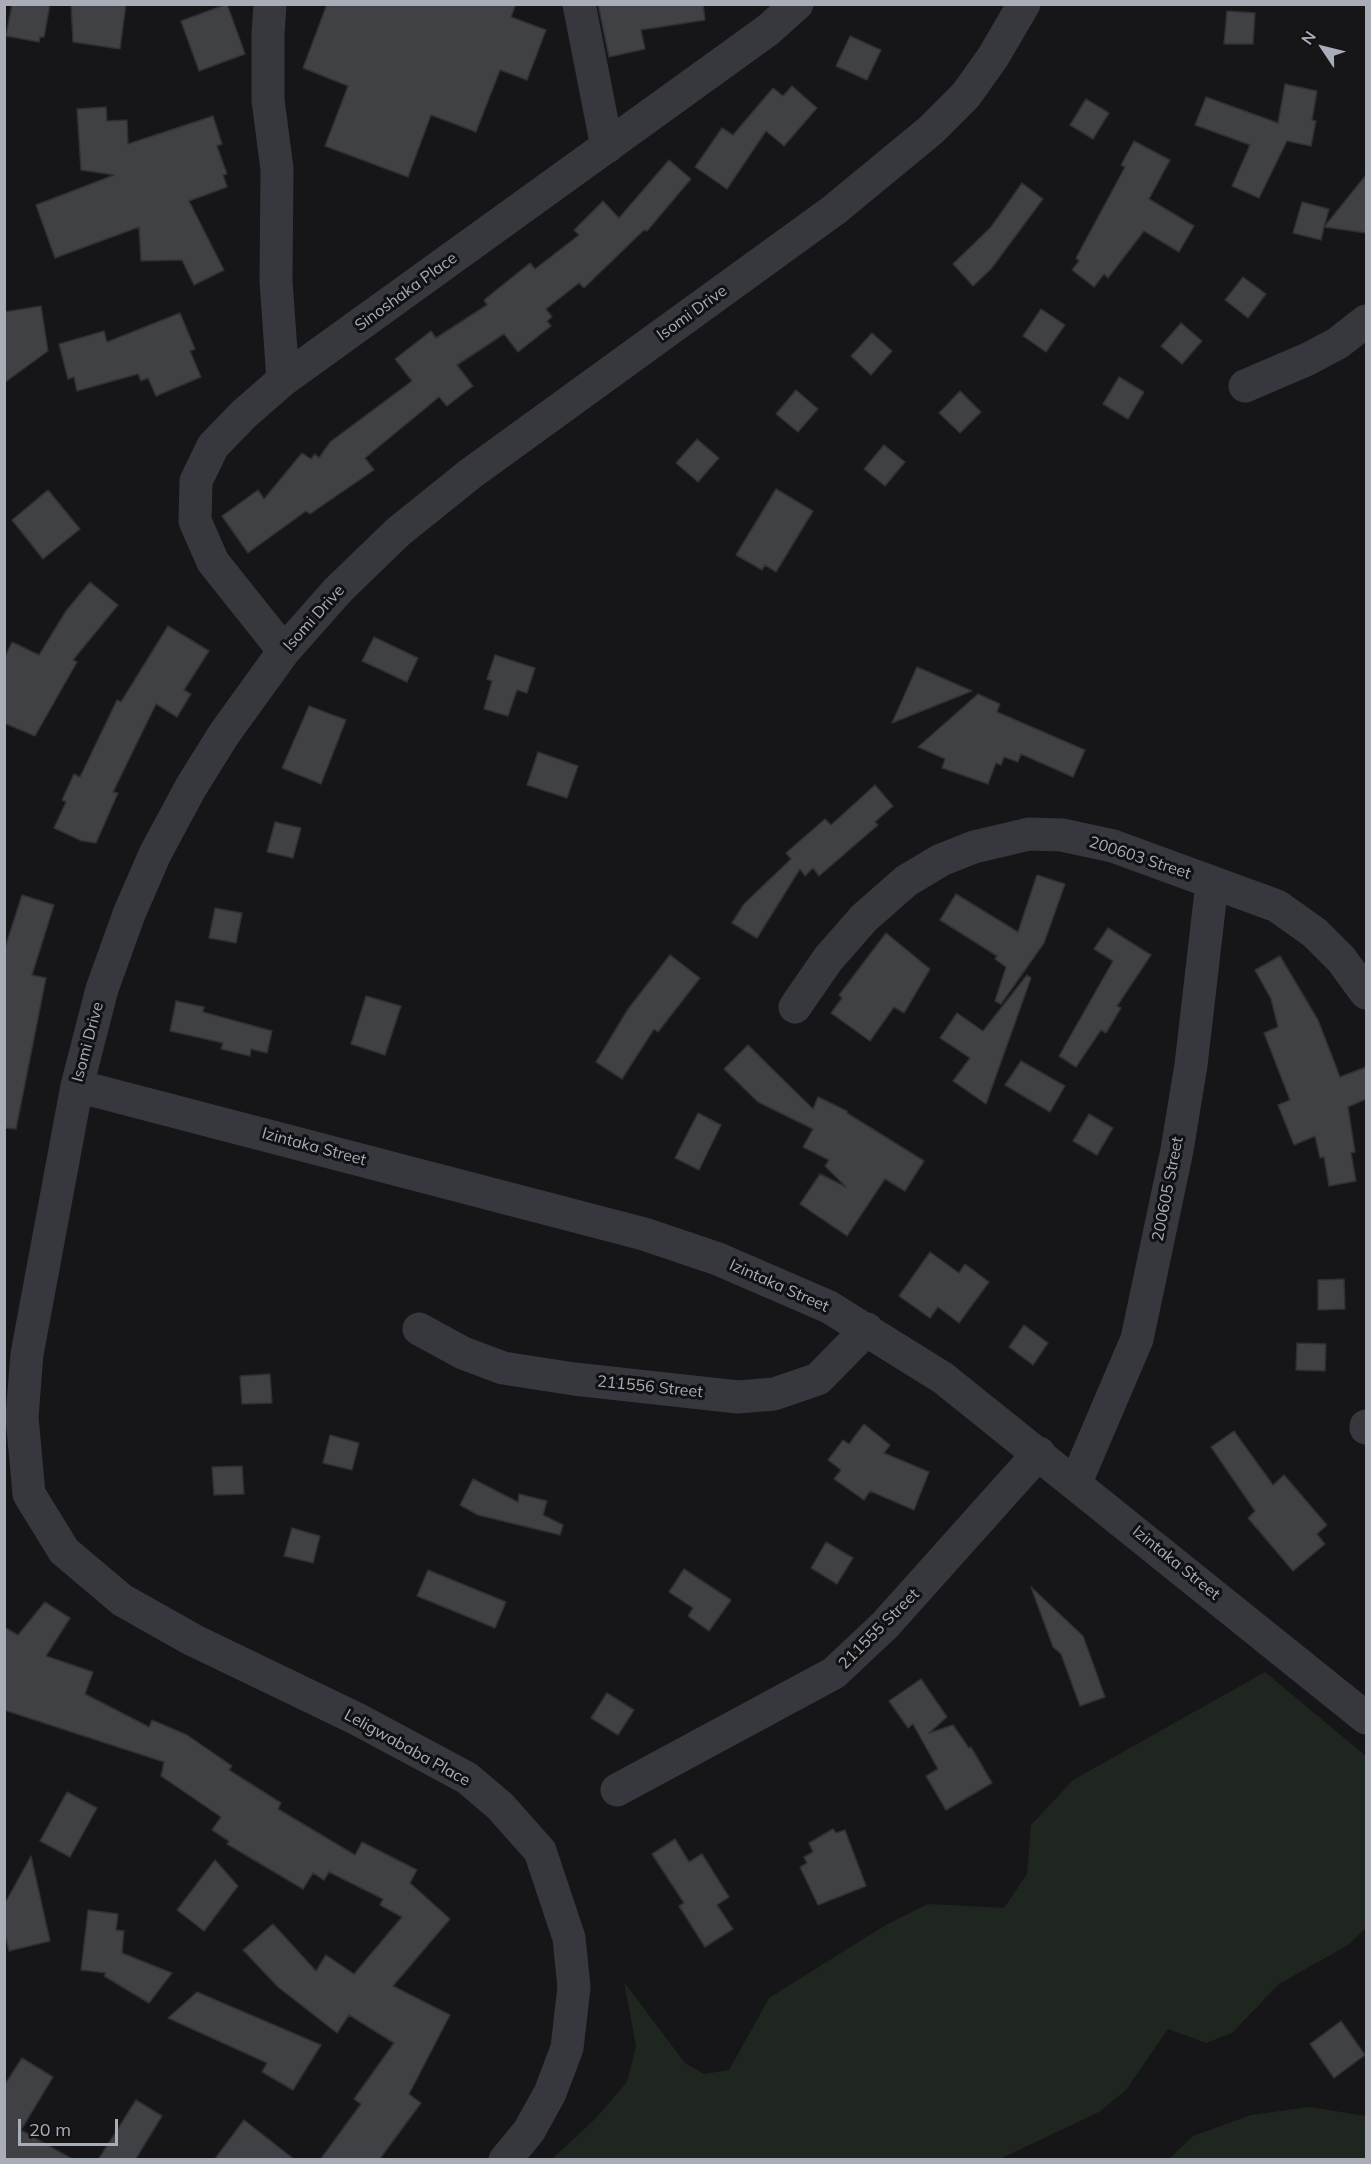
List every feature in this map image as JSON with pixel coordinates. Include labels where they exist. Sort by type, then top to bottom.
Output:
[{"type":"street","points":[[270,4],[268,100],[277,169],[276,280],[284,380]]},
{"type":"street","points":[[579,4],[607,147]]},
{"type":"street","name":"Sinoshaka Place","points":[[284,651],[213,562],[195,522],[196,481],[213,446],[244,414],[284,380],[607,147],[764,17],[797,4]]},
{"type":"street","name":"Isomi Drive","points":[[17,1498],[27,1354],[76,1086],[102,989],[129,914],[155,854],[218,743],[284,651],[338,590],[407,525],[470,474],[834,210],[931,130],[966,95],[993,57],[1024,4]]},
{"type":"street","points":[[1245,386],[1318,354],[1338,343],[1366,321]]},
{"type":"street","name":"200603 Street","points":[[795,1006],[828,959],[864,918],[906,881],[940,860],[974,847],[1029,834],[1062,835],[1113,846],[1277,906],[1315,933],[1341,959],[1366,993]]},
{"type":"street","name":"200605 Street","points":[[1076,1482],[1137,1339],[1177,1150],[1191,1065],[1212,883]]},
{"type":"street","name":"Izintaka Street","points":[[76,1086],[644,1234],[729,1263],[829,1308],[867,1329],[943,1378],[1076,1482],[1366,1718]]},
{"type":"street","name":"211556 Street","points":[[418,1329],[463,1353],[503,1368],[574,1379],[738,1397],[774,1394],[818,1379],[867,1329]]},
{"type":"street","name":"211555 Street","points":[[617,1790],[834,1673],[885,1625],[1039,1453]]},
{"type":"street","name":"Leligwababa Place","points":[[17,1498],[64,1551],[122,1600],[193,1640],[357,1719],[467,1778],[500,1806],[540,1851],[569,1938],[574,1987],[567,2048],[550,2093],[529,2131],[505,2160]]},
{"type":"shaded area","points":[[1265,1672],[1366,1756],[1366,1928],[1348,1945],[1279,1984],[1232,2033],[1206,2043],[1168,2029],[1126,2090],[1099,2112],[1000,2159],[552,2159],[596,2118],[627,2082],[636,2046],[624,1982],[685,2063],[704,2074],[729,2070],[769,1998],[884,1926],[928,1904],[1004,1908],[1027,1874],[1031,1825],[1073,1780]]},
{"type":"shaded area","points":[[1310,2107],[1366,2116],[1366,2159],[1169,2159],[1193,2136],[1251,2115]]},
{"type":"building","points":[[12,4],[50,4],[44,37],[40,37],[39,42],[6,36]]},
{"type":"building","points":[[71,4],[126,4],[120,49],[73,42]]},
{"type":"building","points":[[227,4],[245,54],[199,71],[181,21]]},
{"type":"building","points":[[327,4],[516,4],[511,17],[546,30],[527,80],[500,70],[476,132],[431,115],[408,177],[325,146],[348,86],[303,68]]},
{"type":"building","points":[[598,4],[703,4],[705,20],[641,30],[645,49],[609,57]]},
{"type":"building","points":[[1227,11],[1255,13],[1253,44],[1224,44]]},
{"type":"building","points":[[850,36],[881,50],[867,80],[836,66]]},
{"type":"building","points":[[1285,84],[1317,91],[1312,120],[1316,121],[1311,146],[1287,141],[1259,198],[1232,186],[1250,145],[1195,125],[1206,97],[1278,123]]},
{"type":"building","points":[[792,86],[817,108],[784,146],[766,131],[727,189],[695,167],[722,128],[733,135],[773,88],[783,96]]},
{"type":"building","points":[[1086,99],[1109,113],[1093,139],[1070,125]]},
{"type":"building","points":[[106,107],[107,121],[127,120],[128,144],[213,116],[222,144],[217,146],[227,174],[223,175],[227,187],[189,201],[224,270],[194,285],[182,260],[141,261],[139,227],[55,258],[36,205],[114,175],[81,170],[77,109]]},
{"type":"building","points":[[1134,141],[1170,160],[1149,199],[1194,226],[1179,252],[1144,231],[1108,278],[1104,274],[1094,287],[1072,270],[1079,261],[1076,258],[1125,167],[1121,165]]},
{"type":"building","points":[[669,160],[691,179],[647,231],[644,230],[584,288],[579,283],[546,309],[552,317],[547,321],[551,326],[518,352],[504,334],[457,365],[473,386],[447,406],[439,397],[365,458],[374,470],[310,514],[306,511],[248,553],[222,516],[258,490],[264,499],[302,453],[311,459],[315,454],[319,458],[330,442],[412,381],[395,359],[431,331],[436,338],[487,305],[484,300],[530,263],[535,269],[579,235],[574,230],[603,201],[619,218]]},
{"type":"building","points":[[1366,175],[1366,233],[1324,227]]},
{"type":"building","points":[[1022,183],[1043,199],[991,269],[973,286],[953,264],[991,227]]},
{"type":"building","points":[[1302,202],[1329,209],[1321,240],[1293,233]]},
{"type":"building","points":[[1243,277],[1266,294],[1248,318],[1225,300]]},
{"type":"building","points":[[41,306],[48,351],[4,383],[4,312]]},
{"type":"building","points":[[1041,309],[1065,325],[1046,352],[1023,336]]},
{"type":"building","points":[[180,313],[195,349],[190,351],[201,377],[156,396],[148,378],[141,381],[138,374],[77,391],[74,377],[68,379],[59,344],[104,331],[107,342]]},
{"type":"building","points":[[1181,323],[1202,341],[1182,364],[1161,346]]},
{"type":"building","points":[[872,333],[892,351],[871,375],[851,356]]},
{"type":"building","points":[[1119,377],[1144,392],[1128,419],[1103,404]]},
{"type":"building","points":[[796,390],[818,409],[798,432],[776,414]]},
{"type":"building","points":[[960,391],[981,412],[960,433],[939,413]]},
{"type":"building","points":[[697,439],[719,458],[698,482],[676,463]]},
{"type":"building","points":[[884,445],[905,462],[885,486],[864,469]]},
{"type":"building","points":[[776,489],[813,511],[776,572],[765,565],[762,570],[736,555]]},
{"type":"building","points":[[48,490],[80,529],[43,559],[12,520]]},
{"type":"building","points":[[90,582],[118,605],[73,660],[77,662],[35,736],[4,723],[4,659],[12,642],[39,655],[66,611]]},
{"type":"building","points":[[168,626],[209,651],[184,690],[191,694],[177,717],[156,704],[113,792],[118,793],[96,843],[82,841],[54,828],[66,802],[62,800],[74,774],[80,777],[117,700],[121,702]]},
{"type":"building","points":[[374,637],[418,658],[407,682],[362,661]]},
{"type":"building","points":[[495,655],[535,668],[527,693],[517,690],[508,716],[484,709],[492,681],[487,679]]},
{"type":"building","points":[[917,667],[972,691],[892,723]]},
{"type":"building","points":[[978,694],[1000,704],[997,712],[1085,750],[1073,777],[1021,754],[1018,762],[1004,757],[1001,765],[996,763],[988,784],[942,768],[945,759],[918,747]]},
{"type":"building","points":[[309,706],[346,720],[321,784],[282,768]]},
{"type":"building","points":[[538,752],[578,766],[567,798],[527,785]]},
{"type":"building","points":[[875,785],[893,806],[875,822],[878,825],[819,876],[813,868],[805,876],[800,869],[757,938],[732,923],[744,904],[791,859],[786,853],[825,819],[831,825]]},
{"type":"building","points":[[275,822],[301,828],[293,858],[267,852]]},
{"type":"building","points":[[1037,875],[1065,884],[1044,943],[1001,1004],[995,1001],[1006,967],[995,959],[997,956],[940,920],[956,894],[1018,932]]},
{"type":"building","points":[[22,895],[54,905],[32,975],[46,978],[16,1129],[4,1128],[4,951]]},
{"type":"building","points":[[215,908],[242,913],[236,943],[209,938]]},
{"type":"building","points":[[1108,928],[1151,955],[1117,1006],[1121,1008],[1106,1033],[1101,1030],[1076,1067],[1059,1056],[1113,961],[1094,949]]},
{"type":"building","points":[[886,933],[930,969],[904,1013],[894,1007],[870,1041],[831,1013],[842,998],[839,995]]},
{"type":"building","points":[[670,955],[700,978],[658,1032],[654,1029],[622,1079],[596,1062],[628,1009]]},
{"type":"building","points":[[1280,956],[1318,1020],[1340,1077],[1366,1067],[1366,1099],[1348,1107],[1355,1152],[1351,1153],[1356,1181],[1329,1186],[1324,1157],[1320,1158],[1315,1136],[1294,1145],[1278,1105],[1290,1100],[1264,1033],[1278,1027],[1271,999],[1255,970]]},
{"type":"building","points":[[1027,975],[1031,978],[986,1104],[953,1081],[970,1058],[940,1038],[957,1013],[983,1031]]},
{"type":"building","points":[[366,996],[401,1006],[385,1055],[351,1044]]},
{"type":"building","points":[[176,1001],[204,1007],[203,1012],[272,1031],[267,1053],[251,1049],[250,1056],[221,1049],[223,1043],[170,1031]]},
{"type":"building","points":[[748,1045],[813,1109],[818,1097],[847,1111],[924,1161],[905,1191],[885,1179],[847,1236],[800,1204],[820,1174],[846,1187],[825,1166],[829,1160],[803,1147],[813,1129],[758,1102],[724,1069]]},
{"type":"building","points":[[1021,1061],[1065,1086],[1050,1112],[1005,1085]]},
{"type":"building","points":[[698,1113],[721,1125],[699,1170],[675,1158]]},
{"type":"building","points":[[1089,1114],[1113,1128],[1097,1155],[1073,1141]]},
{"type":"building","points":[[930,1252],[959,1273],[965,1264],[989,1282],[959,1323],[938,1307],[930,1318],[899,1296]]},
{"type":"building","points":[[1344,1279],[1345,1309],[1318,1310],[1318,1280]]},
{"type":"building","points":[[1024,1325],[1048,1343],[1033,1365],[1009,1347]]},
{"type":"building","points":[[1297,1343],[1326,1344],[1325,1371],[1296,1370]]},
{"type":"building","points":[[270,1374],[272,1403],[242,1404],[240,1376]]},
{"type":"building","points":[[864,1424],[890,1445],[884,1453],[929,1472],[914,1510],[870,1491],[864,1500],[834,1479],[841,1470],[828,1460],[843,1440],[849,1444]]},
{"type":"building","points":[[1234,1431],[1273,1485],[1284,1475],[1327,1525],[1317,1534],[1325,1544],[1293,1571],[1248,1518],[1255,1511],[1211,1447]]},
{"type":"building","points":[[330,1435],[359,1443],[352,1470],[323,1463]]},
{"type":"building","points":[[242,1466],[244,1494],[214,1495],[212,1467]]},
{"type":"building","points":[[473,1479],[518,1502],[519,1494],[547,1501],[543,1515],[563,1525],[560,1535],[478,1515],[460,1505]]},
{"type":"building","points":[[292,1528],[320,1536],[313,1563],[284,1556]]},
{"type":"building","points":[[826,1542],[853,1558],[837,1584],[811,1568]]},
{"type":"building","points":[[684,1569],[731,1600],[709,1631],[688,1616],[693,1608],[669,1592]]},
{"type":"building","points":[[428,1570],[506,1602],[495,1628],[417,1596]]},
{"type":"building","points":[[1031,1587],[1083,1636],[1105,1697],[1080,1706],[1061,1654],[1053,1647]]},
{"type":"building","points":[[45,1602],[70,1618],[46,1656],[93,1672],[85,1694],[149,1727],[152,1720],[187,1735],[232,1766],[229,1770],[281,1803],[278,1809],[355,1855],[362,1842],[417,1870],[410,1883],[450,1919],[393,1986],[450,2015],[409,2094],[421,2103],[379,2160],[320,2160],[361,2104],[354,2099],[394,2043],[349,2015],[337,2033],[278,1987],[243,1950],[273,1924],[316,1971],[326,1955],[354,1974],[402,1917],[380,1905],[383,1899],[329,1872],[324,1880],[313,1873],[303,1889],[227,1844],[229,1841],[212,1830],[221,1817],[161,1776],[164,1762],[4,1710],[4,1627],[18,1635]]},
{"type":"building","points":[[921,1679],[947,1717],[929,1733],[953,1725],[969,1748],[971,1747],[992,1783],[946,1810],[926,1776],[938,1769],[913,1724],[908,1728],[889,1701]]},
{"type":"building","points":[[607,1693],[634,1710],[618,1735],[591,1718]]},
{"type":"building","points":[[67,1792],[97,1808],[70,1857],[40,1841]]},
{"type":"building","points":[[833,1829],[836,1833],[845,1830],[866,1886],[818,1905],[800,1867],[807,1863],[804,1857],[813,1852],[809,1843]]},
{"type":"building","points":[[675,1839],[689,1862],[702,1854],[729,1897],[717,1905],[733,1929],[705,1947],[679,1906],[684,1903],[652,1854]]},
{"type":"building","points":[[31,1856],[50,1941],[9,1951],[4,1929],[4,1905]]},
{"type":"building","points":[[215,1860],[238,1886],[204,1931],[177,1910]]},
{"type":"building","points":[[88,1910],[118,1914],[116,1930],[124,1931],[122,1953],[172,1973],[149,2003],[104,1976],[106,1973],[81,1970]]},
{"type":"building","points":[[197,1992],[321,2045],[293,2090],[262,2072],[267,2063],[168,2018]]},
{"type":"building","points":[[1341,2021],[1365,2055],[1334,2078],[1310,2044]]},
{"type":"building","points":[[22,2058],[53,2077],[21,2130],[74,2160],[4,2160],[4,2086]]},
{"type":"building","points":[[136,2100],[162,2116],[135,2160],[98,2160]]},
{"type":"building","points":[[244,2120],[295,2160],[214,2160]]}]
